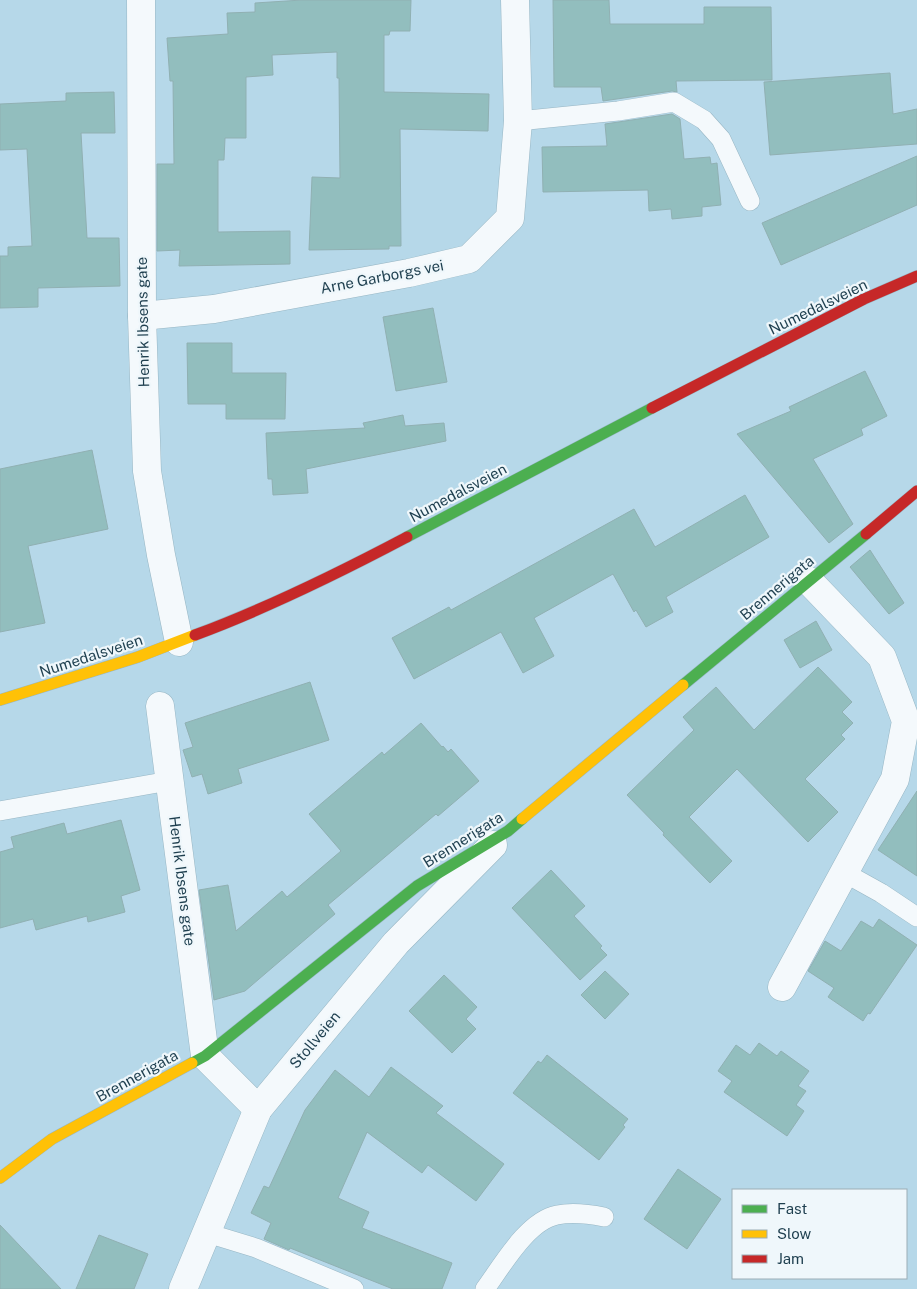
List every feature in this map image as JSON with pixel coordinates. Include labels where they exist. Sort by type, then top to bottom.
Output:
[{"type":"street","name":"Henrik Ibsens gate","points":[[141,0],[142,316],[147,471],[161,555],[179,642]]},
{"type":"street","name":"Arne Garborgs vei","points":[[142,316],[214,309],[409,273],[469,259],[510,218],[518,121],[515,0]]},
{"type":"street","name":"Numedalsveien","points":[[0,700],[121,663],[179,642],[241,618],[329,578],[740,362],[864,299],[916,277]]},
{"type":"street","name":"Brennerigata","points":[[0,1178],[52,1139],[205,1056],[417,886],[508,831],[917,491]]},
{"type":"street","points":[[782,988],[896,779],[906,721],[882,657],[809,581]]},
{"type":"street","name":"Henrik Ibsens gate","points":[[160,706],[168,781],[205,1056]]},
{"type":"street","name":"Stollveien","points":[[183,1289],[258,1109],[396,943],[508,831]]},
{"type":"street","points":[[205,1056],[258,1109]]},
{"type":"lane","points":[[518,121],[618,111],[674,102],[704,120],[721,139],[750,201]]},
{"type":"lane","points":[[0,811],[168,781]]},
{"type":"lane","points":[[845,873],[881,893],[917,917]]},
{"type":"lane","points":[[485,1289],[533,1227],[557,1215],[584,1213],[604,1217]]},
{"type":"lane","points":[[207,1233],[256,1248],[354,1289]]},
{"type":"building","points":[[302,0],[411,0],[410,31],[390,31],[389,35],[384,35],[384,92],[489,94],[488,131],[400,129],[401,246],[389,246],[389,249],[309,250],[312,177],[340,178],[337,52],[272,55],[273,75],[246,77],[246,138],[225,138],[224,160],[218,160],[218,232],[290,231],[290,264],[179,266],[180,250],[157,251],[157,164],[174,164],[173,81],[170,81],[167,38],[228,34],[227,13],[255,12],[255,3]]},
{"type":"building","points":[[553,0],[609,0],[610,24],[704,24],[704,7],[771,7],[772,80],[676,81],[677,92],[672,91],[603,101],[601,87],[554,87]]},
{"type":"building","points":[[890,73],[893,114],[917,109],[917,144],[770,155],[764,82]]},
{"type":"building","points":[[114,92],[115,133],[81,133],[87,238],[119,238],[120,286],[38,288],[38,307],[0,308],[0,256],[8,256],[8,247],[32,246],[27,149],[0,150],[0,104],[66,101],[66,93]]},
{"type":"building","points":[[672,114],[680,119],[684,159],[710,157],[711,164],[717,163],[721,205],[702,207],[702,216],[672,219],[671,209],[649,211],[648,190],[543,192],[542,147],[607,146],[605,124]]},
{"type":"building","points":[[917,156],[917,205],[781,265],[762,223]]},
{"type":"building","points":[[433,308],[447,382],[396,391],[383,317]]},
{"type":"building","points":[[187,343],[232,343],[232,373],[286,373],[285,419],[226,419],[226,404],[188,404]]},
{"type":"building","points":[[865,371],[887,416],[861,429],[863,435],[813,459],[853,524],[829,543],[737,434],[791,411],[789,407]]},
{"type":"building","points":[[403,415],[405,426],[444,423],[446,441],[306,469],[308,493],[273,495],[272,479],[268,479],[266,433],[365,428],[363,423]]},
{"type":"building","points":[[92,450],[108,529],[28,546],[45,623],[0,632],[0,469]]},
{"type":"building","points":[[745,495],[769,537],[666,597],[673,612],[646,627],[636,610],[634,612],[613,574],[534,618],[554,656],[523,673],[501,632],[414,679],[392,638],[449,607],[451,610],[634,509],[655,547]]},
{"type":"building","points":[[870,550],[904,603],[889,614],[850,567]]},
{"type":"building","points":[[816,621],[832,650],[800,668],[784,640]]},
{"type":"building","points":[[818,667],[852,702],[842,712],[853,723],[841,735],[845,739],[805,779],[838,812],[808,842],[737,769],[689,817],[732,861],[710,883],[627,795],[694,730],[683,717],[716,687],[754,730]]},
{"type":"building","points":[[310,682],[329,740],[238,769],[242,783],[208,794],[202,774],[192,777],[183,750],[193,747],[185,723]]},
{"type":"building","points":[[421,723],[442,747],[448,752],[451,749],[479,781],[438,816],[436,814],[328,905],[335,914],[245,991],[214,1000],[199,890],[228,885],[236,931],[282,891],[287,897],[341,851],[309,814],[382,752],[384,755]]},
{"type":"building","points":[[917,791],[917,876],[878,850]]},
{"type":"building","points":[[121,820],[140,890],[121,896],[125,912],[88,922],[87,916],[36,930],[33,919],[0,928],[0,852],[14,848],[11,837],[64,823],[67,834]]},
{"type":"building","points":[[551,870],[585,906],[574,916],[602,946],[600,948],[607,955],[580,980],[512,908]]},
{"type":"building","points":[[879,919],[917,945],[870,1014],[868,1013],[863,1021],[828,997],[834,988],[808,971],[825,941],[841,951],[861,921],[873,928]]},
{"type":"building","points":[[605,971],[629,994],[605,1019],[581,995]]},
{"type":"building","points":[[444,975],[477,1007],[466,1019],[476,1029],[452,1053],[409,1011]]},
{"type":"building","points":[[759,1043],[777,1056],[781,1051],[809,1071],[798,1086],[806,1091],[796,1105],[804,1111],[787,1136],[724,1092],[732,1081],[718,1071],[736,1045],[750,1055]]},
{"type":"building","points":[[547,1055],[628,1119],[623,1125],[625,1127],[599,1160],[513,1093],[538,1061],[541,1063]]},
{"type":"building","points":[[391,1067],[443,1106],[436,1113],[504,1164],[476,1201],[428,1165],[422,1173],[367,1132],[338,1198],[369,1212],[362,1228],[452,1263],[442,1289],[393,1289],[290,1248],[289,1250],[264,1239],[271,1223],[251,1213],[264,1186],[269,1188],[305,1110],[335,1070],[369,1097]]},
{"type":"building","points":[[678,1169],[721,1199],[687,1249],[644,1219]]},
{"type":"building","points":[[0,1225],[61,1289],[0,1289]]},
{"type":"building","points":[[99,1235],[148,1254],[134,1289],[76,1289]]},
{"type":"traffic: fast","points":[[407,537],[652,408]]},
{"type":"traffic: fast","points":[[683,685],[866,534]]},
{"type":"traffic: fast","points":[[192,1063],[205,1056],[417,886],[508,831],[522,819]]},
{"type":"traffic: slow","points":[[0,700],[138,657],[195,635]]},
{"type":"traffic: slow","points":[[522,819],[683,685]]},
{"type":"traffic: slow","points":[[0,1178],[52,1139],[192,1063]]},
{"type":"traffic: jam","points":[[652,408],[864,299],[917,276]]},
{"type":"traffic: jam","points":[[866,534],[917,491]]},
{"type":"traffic: jam","points":[[195,635],[249,614],[302,590],[407,537]]}]
